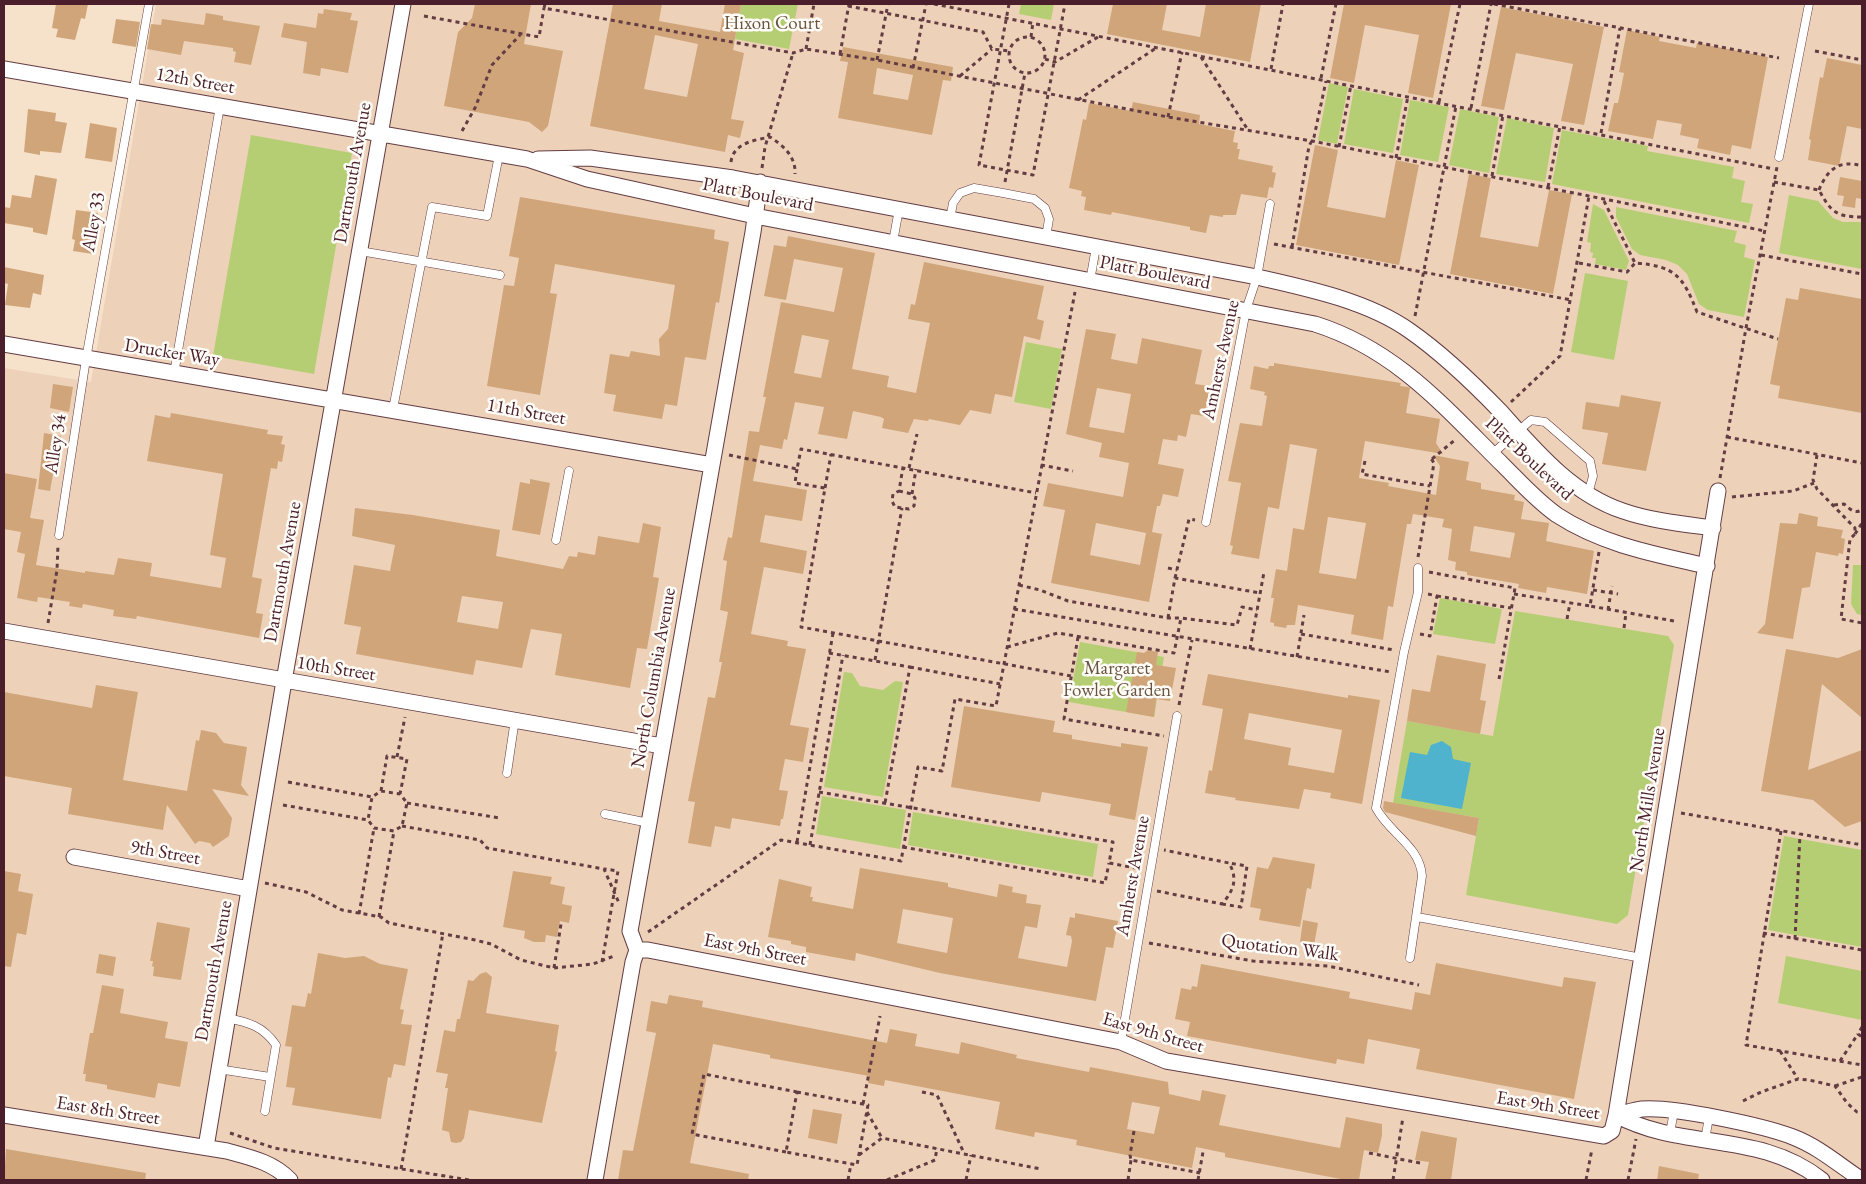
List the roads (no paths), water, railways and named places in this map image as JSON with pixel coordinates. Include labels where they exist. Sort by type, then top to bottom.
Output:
[{"type":"street","name":"Dartmouth Avenue","points":[[206,1147],[226,1018],[284,681],[403,4]]},
{"type":"street","name":"12th Street","points":[[4,69],[380,133]]},
{"type":"street","name":"Platt Boulevard","points":[[380,133],[527,160],[587,179],[755,216],[1246,310],[1315,324],[1342,332],[1369,346],[1421,383],[1492,454],[1555,513],[1601,539],[1645,553],[1707,566]]},
{"type":"street","name":"Platt Boulevard","points":[[527,160],[590,158],[760,182],[1317,290],[1360,306],[1408,330],[1444,357],[1558,472],[1588,494],[1622,511],[1659,521],[1713,528]]},
{"type":"street","name":"North Columbia Avenue","points":[[596,1180],[632,962],[636,950],[630,931],[760,182]]},
{"type":"street","name":"Drucker Way","points":[[4,344],[334,400]]},
{"type":"street","name":"11th Street","points":[[334,400],[712,466]]},
{"type":"street","name":"North Mills Avenue","points":[[1616,1115],[1718,494]]},
{"type":"street","name":"10th Street","points":[[4,631],[662,746]]},
{"type":"street","name":"9th Street","points":[[74,858],[249,885]]},
{"type":"street","name":"East 9th Street","points":[[636,950],[658,952],[1121,1042],[1166,1062],[1594,1136],[1604,1136],[1612,1131],[1616,1115]]},
{"type":"street","name":"East 9th Street","points":[[1616,1115],[1643,1109],[1674,1111],[1769,1129],[1794,1137],[1820,1151],[1862,1180]]},
{"type":"street","name":"East 8th Street","points":[[4,1114],[206,1147],[255,1158],[282,1172],[290,1180]]},
{"type":"street","name":"East 9th Street","points":[[1616,1115],[1638,1127],[1759,1148],[1788,1158],[1822,1180]]},
{"type":"lane","name":"Alley 33","points":[[86,359],[149,4]]},
{"type":"lane","points":[[1779,156],[1809,4]]},
{"type":"lane","points":[[174,374],[220,106]]},
{"type":"lane","points":[[393,409],[420,261],[432,207],[487,216],[499,154]]},
{"type":"lane","points":[[950,219],[952,203],[960,193],[974,188],[1034,199],[1045,208],[1049,219],[1046,238]]},
{"type":"lane","name":"Amherst Avenue","points":[[1206,522],[1246,310],[1257,277],[1270,204]]},
{"type":"lane","points":[[893,242],[899,209]]},
{"type":"lane","points":[[1090,280],[1096,247]]},
{"type":"lane","points":[[360,251],[500,275]]},
{"type":"lane","name":"Alley 34","points":[[59,535],[86,359]]},
{"type":"lane","points":[[1492,454],[1531,420],[1538,419],[1546,422],[1590,462],[1592,468],[1588,494]]},
{"type":"lane","points":[[556,540],[569,471]]},
{"type":"lane","points":[[1410,958],[1422,876],[1421,863],[1415,852],[1382,820],[1376,808],[1404,652],[1418,592],[1418,569]]},
{"type":"lane","name":"Amherst Avenue","points":[[1121,1042],[1177,716]]},
{"type":"lane","points":[[507,773],[515,719]]},
{"type":"lane","points":[[605,814],[649,824]]},
{"type":"lane","points":[[1417,917],[1642,958]]},
{"type":"lane","points":[[226,1018],[249,1023],[268,1033],[276,1045],[265,1111]]},
{"type":"lane","points":[[218,1069],[270,1077]]},
{"type":"lane","points":[[1670,1133],[1674,1111]]},
{"type":"lane","points":[[1705,1140],[1709,1117]]},
{"type":"water","points":[[1442,741],[1451,747],[1453,759],[1471,763],[1462,809],[1401,798],[1410,752],[1427,755],[1431,745]]},
{"type":"park label","name":"Hixon Court","points":[[772,24]]},
{"type":"park label","name":"Margaret Fowler Garden","points":[[1117,680]]}]
